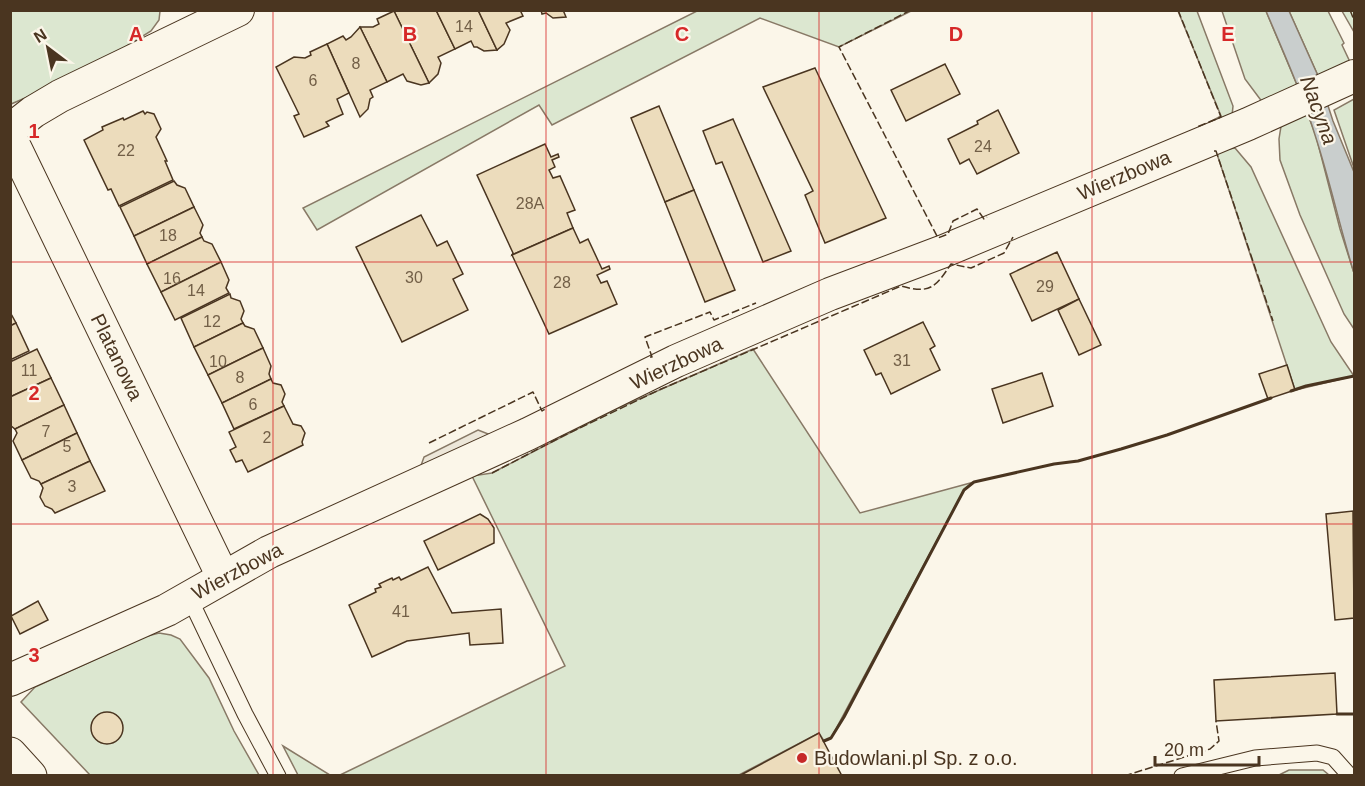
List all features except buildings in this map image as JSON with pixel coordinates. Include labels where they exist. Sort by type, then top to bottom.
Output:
[{"type":"street","points":[[10,130],[33,112],[192,20],[238,10]]},
{"type":"street","name":"Wierzbowa","points":[[10,680],[167,610],[269,552],[528,435],[676,361],[830,294],[944,251],[1352,77]]},
{"type":"street","name":"Platanowa","points":[[10,137],[224,577]]},
{"type":"street","points":[[10,754],[30,776]]},
{"type":"lane","points":[[189,597],[245,714],[278,776]]},
{"type":"lane","points":[[1182,776],[1255,758],[1317,753],[1333,757],[1353,776]]},
{"type":"green space","points":[[699,10],[911,11],[839,47],[760,18],[552,125],[539,105],[317,230],[303,208]]},
{"type":"green space","points":[[11,11],[160,11],[159,20],[151,31],[82,74],[11,104]]},
{"type":"green space","points":[[1178,11],[1197,11],[1233,106],[1232,116],[1210,126],[1210,122],[1221,116]]},
{"type":"green space","points":[[1222,11],[1266,11],[1298,87],[1263,103],[1245,79]]},
{"type":"green space","points":[[1289,11],[1328,11],[1344,43],[1342,45],[1350,62],[1319,78]]},
{"type":"green space","points":[[1342,11],[1354,11],[1354,32]]},
{"type":"green space","points":[[1354,99],[1354,168],[1334,110]]},
{"type":"green space","points":[[1307,112],[1316,136],[1354,273],[1354,329],[1344,314],[1300,215],[1280,160],[1279,139],[1282,120]]},
{"type":"green space","points":[[1235,148],[1251,167],[1331,342],[1354,376],[1295,390],[1216,151]]},
{"type":"green space","points":[[753,349],[860,513],[974,482],[964,490],[831,738],[824,741],[819,733],[739,775],[338,776],[565,666],[472,476],[492,473],[616,409]]},
{"type":"green space","points":[[159,633],[180,639],[209,678],[234,731],[259,775],[90,775],[21,702],[35,687],[144,637]]},
{"type":"green space","points":[[283,746],[330,775],[298,775]]},
{"type":"green space","points":[[1289,770],[1323,770],[1329,775],[1279,775]]},
{"type":"shaded area","points":[[478,430],[496,437],[418,474],[424,457]]},
{"type":"water","name":"Nacyna","points":[[1266,11],[1289,11],[1319,78],[1333,121],[1354,172],[1354,273],[1310,119]]},
{"type":"fence","points":[[911,10],[839,47],[938,238],[948,234],[953,221],[977,209],[984,219],[987,217]]},
{"type":"fence","points":[[1178,10],[1221,117],[1197,127]]},
{"type":"fence","points":[[1350,10],[1354,20]]},
{"type":"fence","points":[[1214,151],[1216,151],[1273,321]]},
{"type":"fence","points":[[492,473],[659,390],[901,286],[919,289],[931,287],[941,279],[951,264],[971,268],[1004,253],[1013,237]]},
{"type":"fence","points":[[650,357],[652,357],[645,337],[710,312],[714,320],[756,303]]},
{"type":"fence","points":[[429,443],[533,392],[542,411],[545,409]]},
{"type":"fence","points":[[1124,776],[1210,749],[1219,741],[1216,721]]},
{"type":"wall","points":[[1291,391],[1354,376]]},
{"type":"wall","points":[[824,741],[831,738],[844,717],[964,490],[974,482],[1054,464],[1078,461],[1121,449],[1271,398]]},
{"type":"wall","points":[[1337,714],[1354,714]]},
{"type":"place","name":"Budowlani.pl Sp. z o.o.","points":[[802,758]]}]
